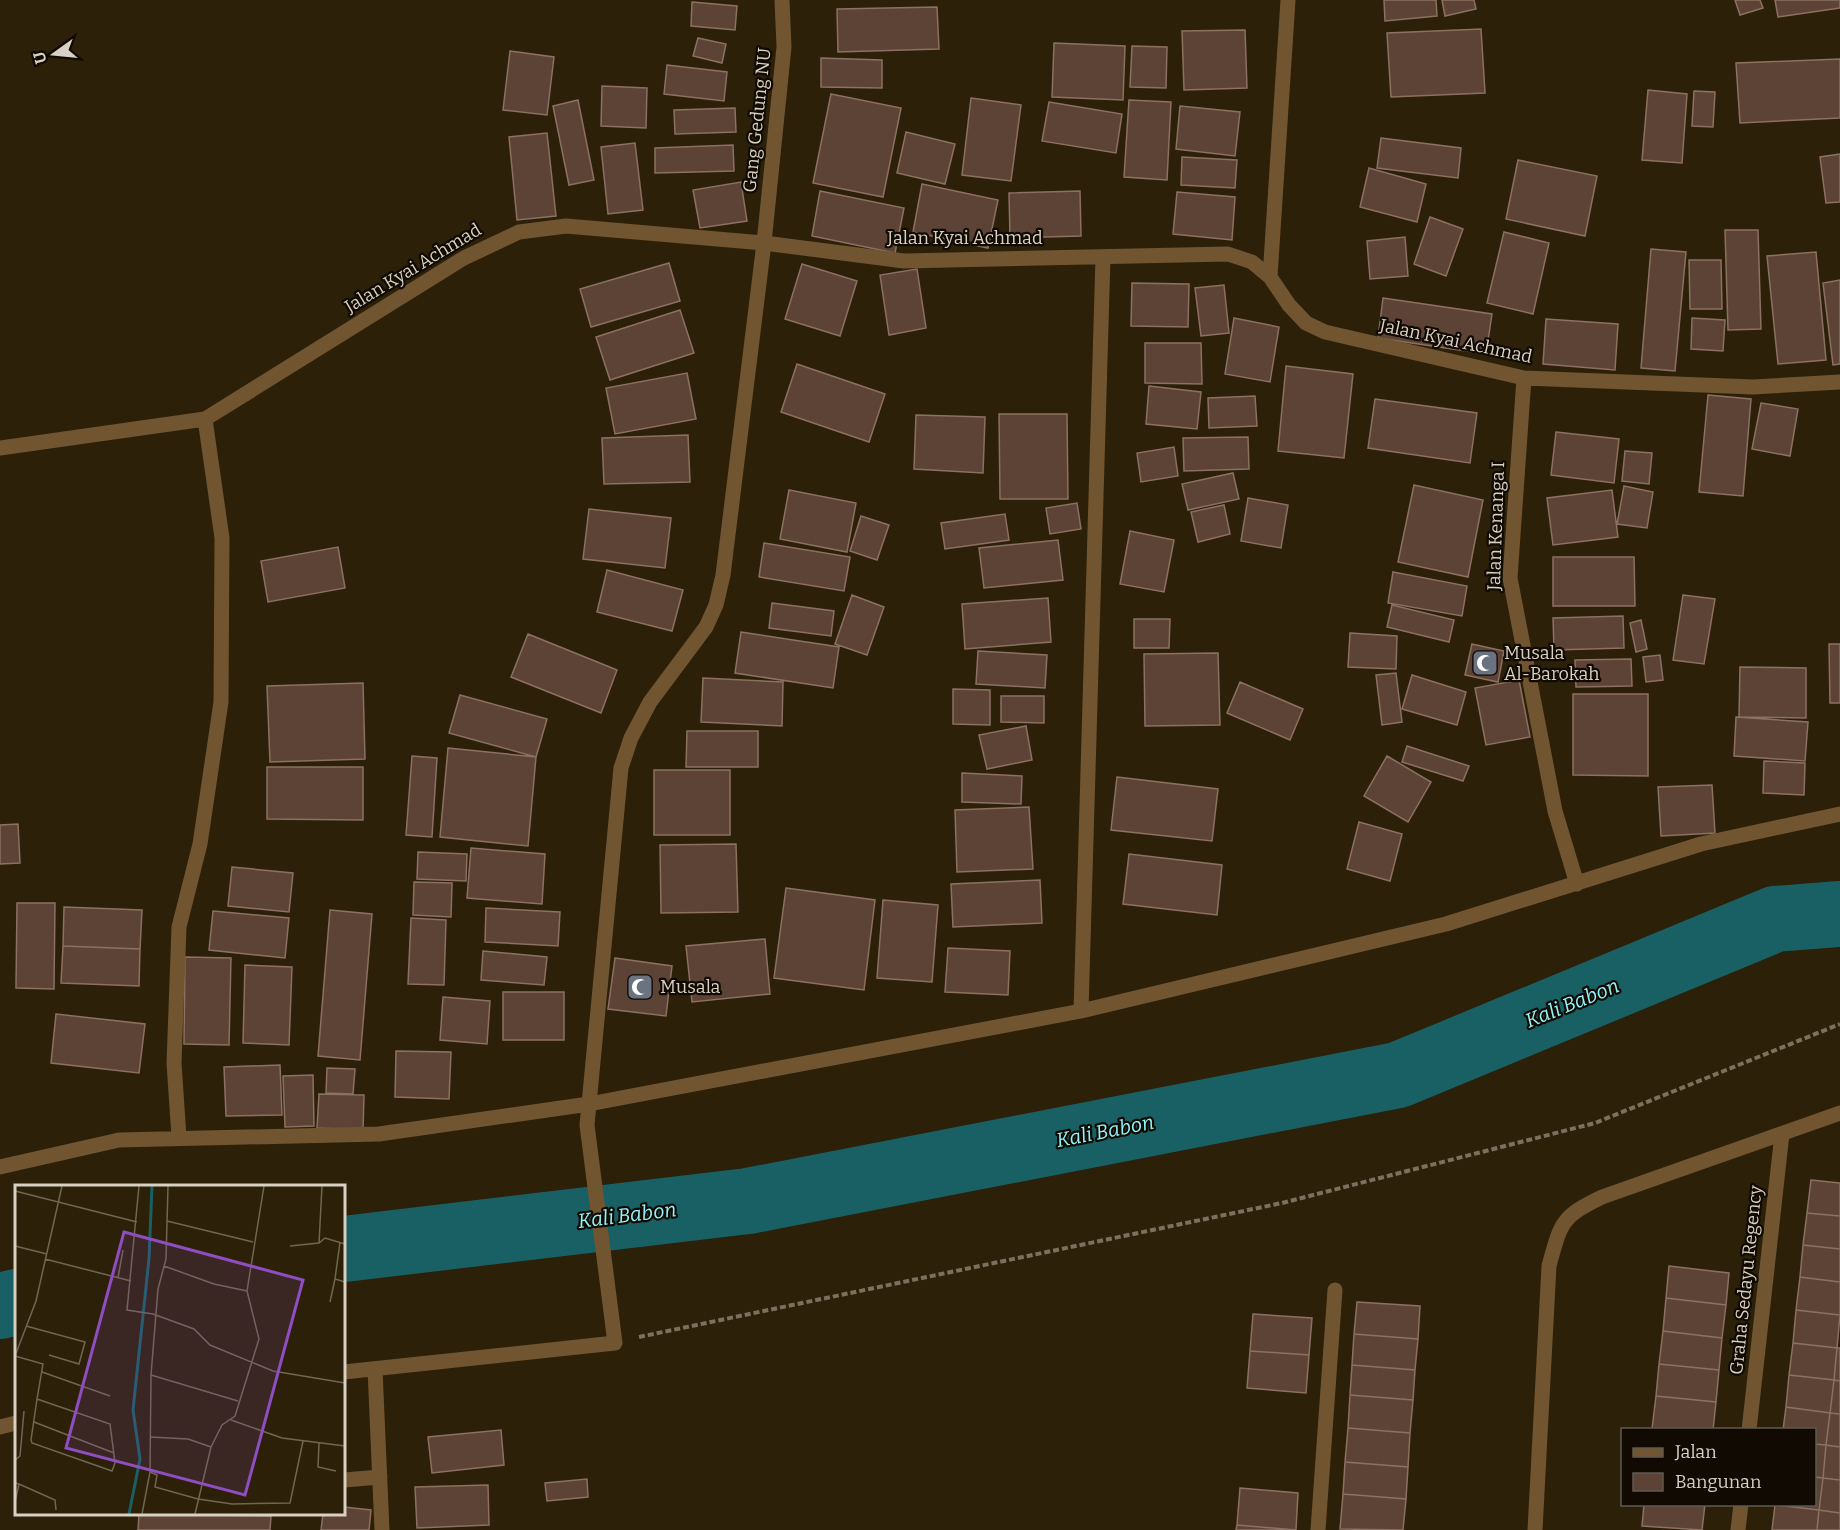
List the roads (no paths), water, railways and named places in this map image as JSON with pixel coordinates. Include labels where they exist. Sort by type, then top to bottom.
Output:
[{"type":"street","name":"Gang Gedung NU","points":[[375,1369],[615,1342],[587,1125],[621,768],[631,738],[650,702],[706,627],[716,605],[723,575],[764,243],[784,47],[782,0]]},
{"type":"street","points":[[1270,277],[1288,0]]},
{"type":"street","name":"Jalan Kyai Achmad","points":[[0,448],[205,419],[464,258],[519,232],[566,226],[764,243],[904,261],[1228,254],[1252,262],[1270,277],[1289,305],[1306,322],[1325,332],[1524,378],[1753,387],[1840,382]]},
{"type":"street","points":[[1081,1011],[1103,257]]},
{"type":"street","name":"Jalan Kenanga I","points":[[1524,378],[1510,578],[1555,811],[1577,884]]},
{"type":"street","points":[[179,1137],[174,1063],[178,936],[200,844],[221,702],[222,538],[205,419]]},
{"type":"street","points":[[0,1167],[119,1140],[368,1135],[589,1104],[1081,1011],[1446,924],[1701,844],[1840,814]]},
{"type":"street","points":[[1535,1530],[1549,1266],[1558,1233],[1572,1212],[1602,1197],[1840,1113]]},
{"type":"street","name":"Graha Sedayu Regency","points":[[1749,1428],[1782,1134]]},
{"type":"street","points":[[1318,1530],[1335,1290]]},
{"type":"street","points":[[345,1372],[375,1369],[382,1530]]},
{"type":"street","points":[[0,1427],[15,1424]]},
{"type":"street","points":[[345,1480],[380,1477]]},
{"type":"street","points":[[1738,1530],[1741,1506]]},
{"type":"waterway","name":"Kali Babon","points":[[345,1249],[748,1201],[1398,1075],[1775,919],[1840,914]]},
{"type":"waterway","name":"Kali Babon","points":[[0,1306],[15,1302]]},
{"type":"place","name":"Musala Al-Barokah","points":[[1485,663]]},
{"type":"place","name":"Musala","points":[[640,987]]}]
